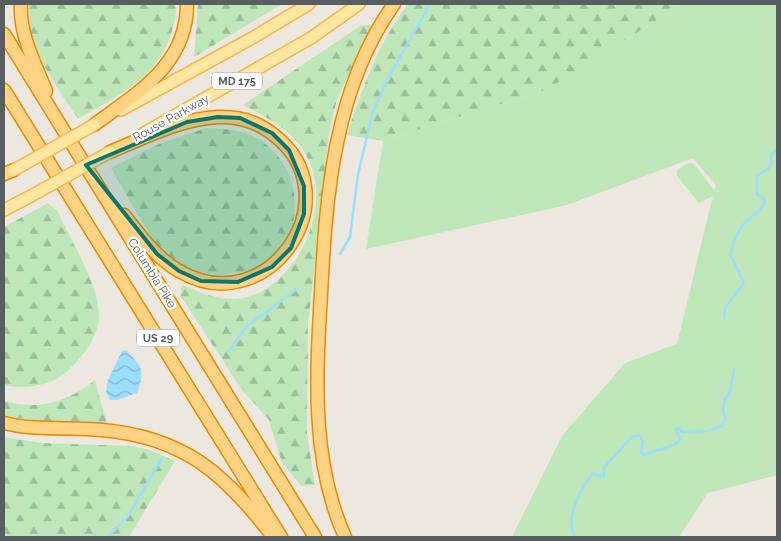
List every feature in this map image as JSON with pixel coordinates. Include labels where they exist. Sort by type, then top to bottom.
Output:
[{"type":"highway","points":[[21,4],[22,23],[30,52],[60,126]]},
{"type":"highway","points":[[94,125],[139,92],[170,61],[186,30],[187,4]]},
{"type":"highway","points":[[345,537],[325,473],[318,416],[318,340],[324,240],[331,172],[342,119],[370,44],[394,4]]},
{"type":"highway","name":"Columbia Pike","points":[[4,34],[315,537]]},
{"type":"highway","name":"US 29","points":[[4,90],[281,537]]},
{"type":"highway","points":[[4,103],[34,140]]},
{"type":"highway","points":[[78,155],[138,234],[157,254],[179,271],[201,281],[213,283],[238,282],[262,273],[282,258],[301,228],[306,198],[297,162],[281,140],[251,122],[218,117],[187,122],[110,152]]},
{"type":"highway","points":[[4,423],[29,428],[118,432],[149,439],[181,451],[229,484],[273,537]]},
{"type":"main road","name":"MD 175","points":[[7,173],[254,37],[309,4]]},
{"type":"main road","name":"Rouse Parkway","points":[[4,210],[287,53],[359,4]]},
{"type":"highlighted area","points":[[218,117],[240,118],[272,133],[289,150],[304,186],[304,214],[291,248],[272,267],[238,282],[201,281],[179,271],[157,254],[86,165],[187,122]]},
{"type":"green space","points":[[29,4],[176,4],[176,15],[167,44],[159,59],[148,72],[123,93],[78,119],[52,79],[37,50],[29,20]]},
{"type":"green space","points":[[198,4],[282,4],[194,57]]},
{"type":"green space","points":[[408,4],[682,4],[548,89],[383,141],[347,135],[379,50]]},
{"type":"green space","points":[[682,4],[777,4],[777,475],[708,493],[679,537],[512,537],[562,436],[625,363],[677,344],[713,196],[699,203],[677,176],[677,170],[689,163],[694,164],[714,190],[716,185],[693,158],[567,205],[366,249],[383,141],[548,89]]},
{"type":"green space","points":[[373,24],[337,99],[329,134],[308,325],[307,434],[315,485],[301,486],[282,463],[269,420],[242,390],[180,295],[182,285],[222,298],[239,299],[248,297],[266,289],[282,276],[295,261],[312,223],[316,202],[315,182],[310,163],[305,152],[291,135],[243,105],[360,26]]},
{"type":"green space","points":[[206,128],[227,129],[254,136],[274,152],[285,166],[292,182],[295,200],[290,234],[281,250],[268,263],[259,268],[238,273],[213,275],[197,272],[174,262],[153,239],[111,168],[159,144]]},
{"type":"green space","points":[[48,203],[58,212],[89,276],[97,303],[98,324],[96,332],[83,355],[59,377],[36,386],[19,387],[4,385],[4,227]]},
{"type":"green space","points":[[95,380],[107,424],[54,423],[4,416],[4,401],[17,404],[41,405],[74,394]]},
{"type":"green space","points":[[4,437],[41,443],[132,446],[150,450],[175,461],[129,537],[4,537]]},
{"type":"water","points":[[126,350],[141,369],[140,385],[137,393],[117,400],[110,400],[106,392],[108,380],[122,351]]},
{"type":"waterway","points":[[340,254],[350,237],[358,174],[373,111],[390,75],[430,4]]},
{"type":"waterway","points":[[724,318],[725,308],[744,283],[730,254],[741,228],[765,202],[757,194],[757,176],[768,169],[772,163],[771,155],[777,149]]},
{"type":"waterway","points":[[229,351],[247,326],[297,289]]},
{"type":"waterway","points":[[575,537],[571,522],[575,504],[593,473],[604,477],[604,467],[632,437],[639,435],[643,442],[641,451],[644,455],[676,444],[680,439],[676,429],[679,428],[682,432],[708,431],[722,426],[725,420],[723,408],[725,399],[730,392],[734,370]]},
{"type":"waterway","points":[[108,537],[128,516],[162,458]]}]
